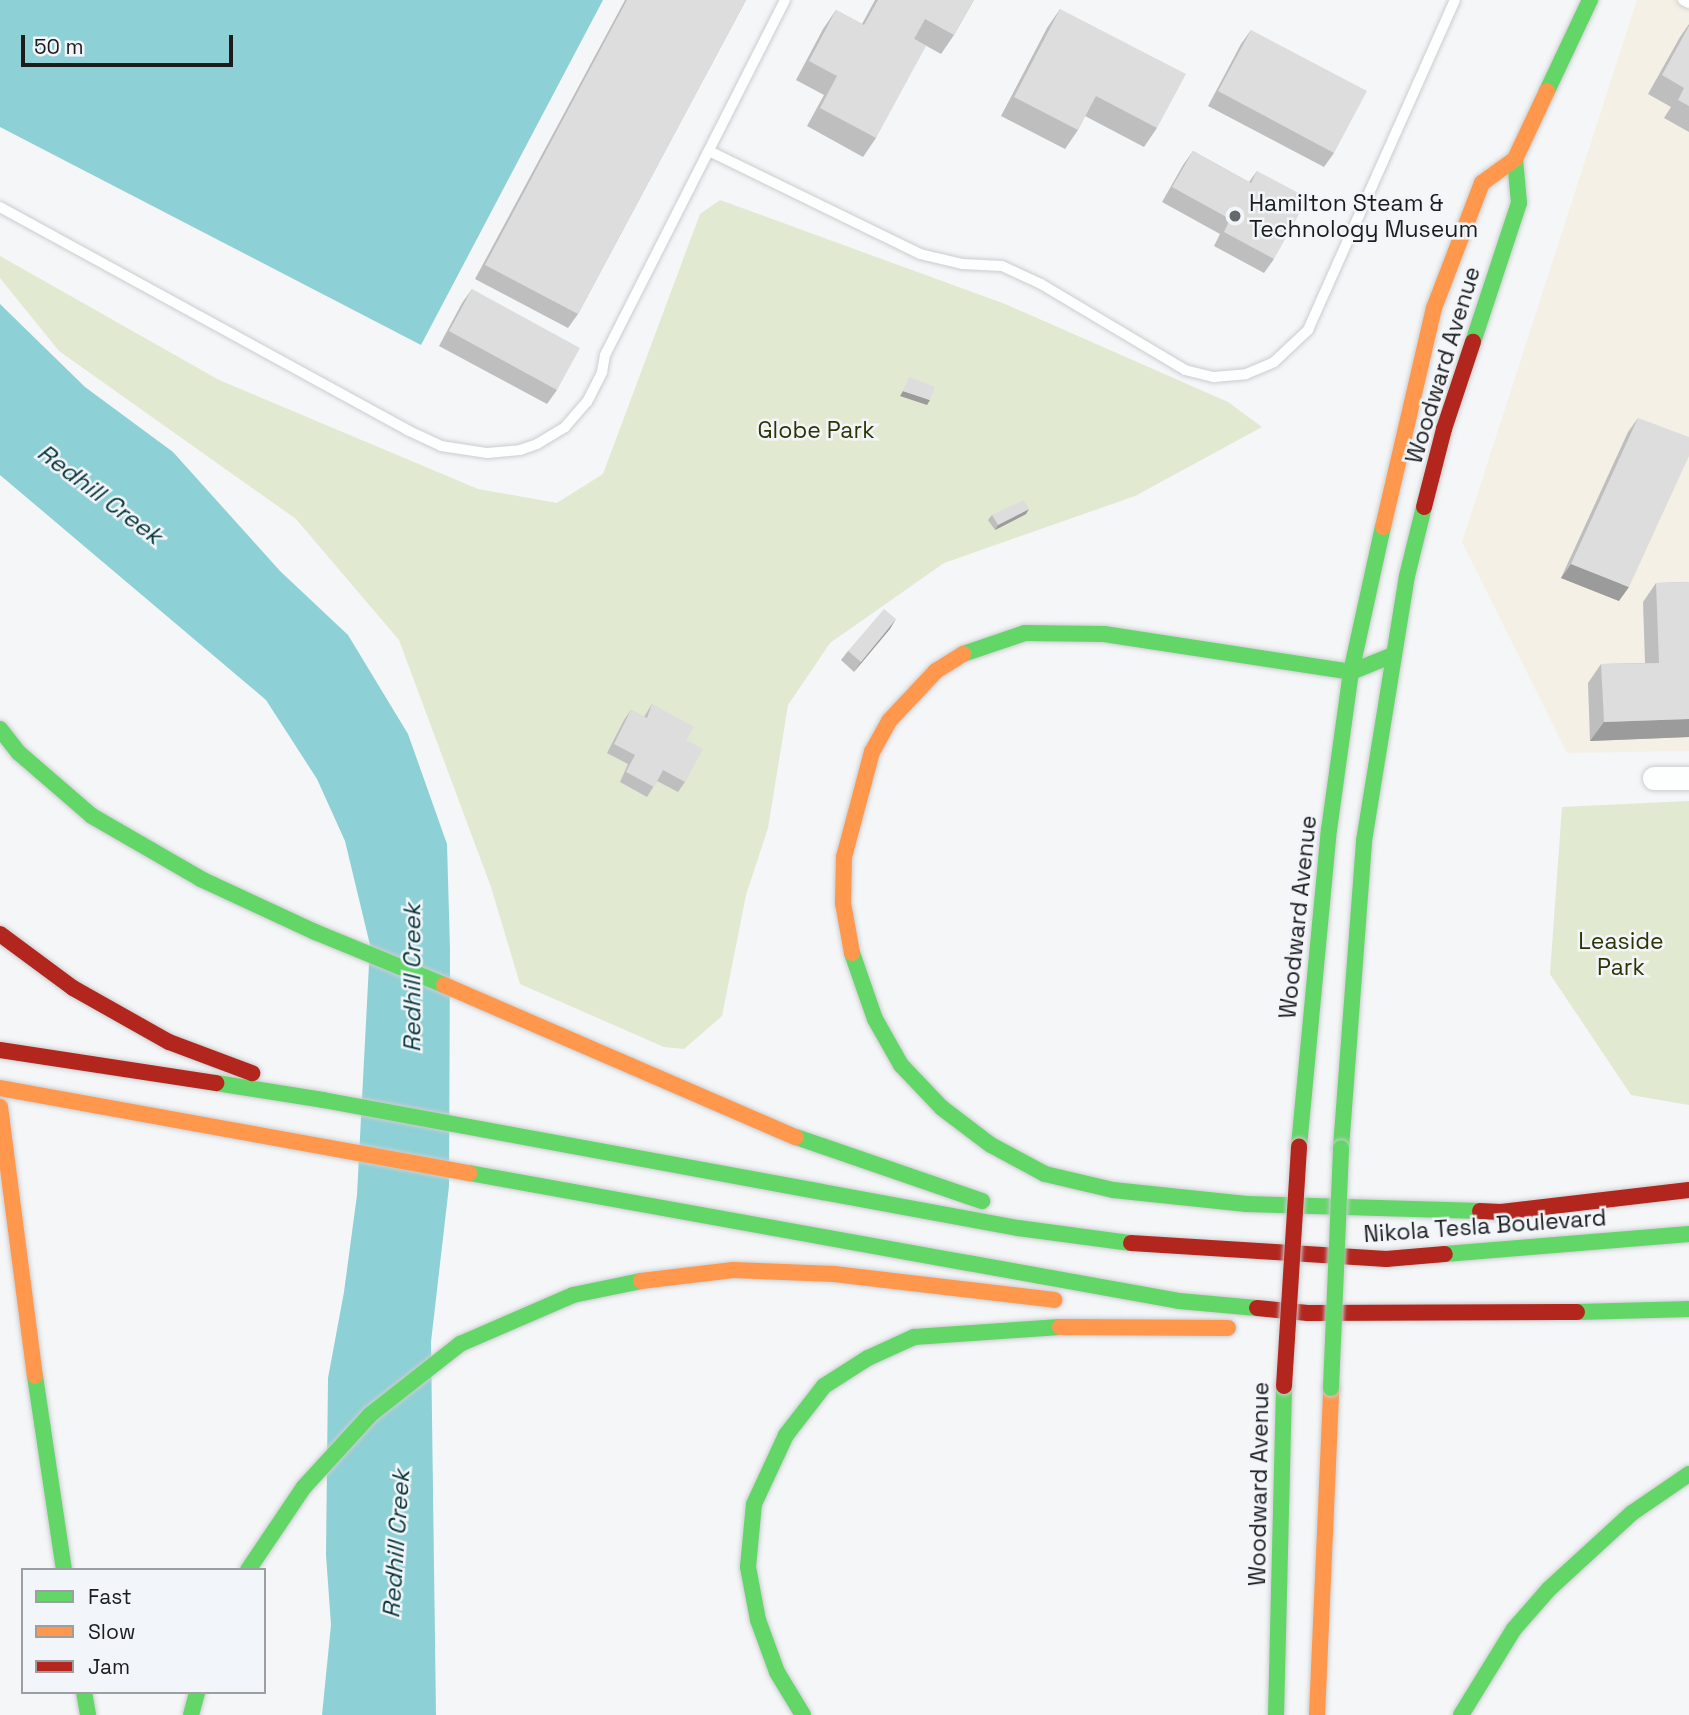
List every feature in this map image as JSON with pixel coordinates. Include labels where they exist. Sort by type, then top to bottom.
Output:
[{"type":"main road","name":"Woodward Avenue","points":[[1276,1715],[1284,1386],[1299,1146],[1329,830],[1351,672],[1434,308],[1482,183],[1515,159],[1590,0]]},
{"type":"main road","name":"Woodward Avenue","points":[[1317,1715],[1341,1147],[1364,841],[1407,576],[1444,429],[1478,319],[1520,204],[1515,159]]},
{"type":"main road","points":[[1393,655],[1351,672],[1104,634],[1025,633],[959,655],[936,671],[889,721],[872,752],[854,810],[844,858],[843,903],[855,967],[875,1019],[901,1065],[942,1108],[991,1145],[1045,1174],[1113,1190],[1246,1204],[1501,1212],[1689,1190]]},
{"type":"main road","points":[[0,729],[19,753],[92,816],[201,879],[315,932],[520,1017],[781,1131],[871,1165],[996,1205]]},
{"type":"main road","points":[[0,934],[73,988],[169,1042],[323,1100]]},
{"type":"main road","points":[[0,1050],[323,1100],[1018,1228],[1157,1247]]},
{"type":"main road","points":[[0,1088],[1179,1301]]},
{"type":"main road","points":[[0,1107],[50,1493],[64,1568]]},
{"type":"main road","points":[[1023,1212],[1157,1247]]},
{"type":"main road","name":"Nikola Tesla Boulevard","points":[[1157,1247],[1386,1259],[1689,1234]]},
{"type":"main road","points":[[249,1568],[260,1548],[304,1487],[371,1414],[460,1344],[573,1295],[634,1282],[733,1270],[834,1274],[1038,1300],[1179,1301],[1308,1313],[1632,1312],[1689,1309]]},
{"type":"main road","points":[[1479,1329],[1632,1312]]},
{"type":"main road","points":[[803,1715],[777,1672],[758,1620],[748,1567],[754,1504],[786,1435],[824,1386],[868,1358],[914,1337],[1036,1327],[1250,1328]]},
{"type":"main road","points":[[1277,1328],[1385,1329]]},
{"type":"main road","points":[[1461,1715],[1514,1629],[1549,1589],[1632,1513],[1689,1474]]},
{"type":"main road","points":[[85,1694],[88,1715]]},
{"type":"main road","points":[[191,1715],[196,1694]]},
{"type":"street","points":[[1654,779],[1689,778]]},
{"type":"lane","points":[[0,207],[407,430],[441,446],[487,453],[520,450],[551,436],[577,415],[587,402],[599,380],[605,355],[785,0]]},
{"type":"lane","points":[[709,151],[920,254],[961,264],[1002,266],[1041,284],[1185,370],[1214,377],[1245,374],[1275,362],[1308,330],[1455,0]]},
{"type":"lane","points":[[1683,0],[1689,4]]},
{"type":"shaded area","points":[[1637,0],[1689,0],[1689,751],[1567,753],[1462,542]]},
{"type":"green space","name":"Globe Park","points":[[720,200],[1005,304],[1228,402],[1262,427],[1135,496],[944,563],[830,643],[788,705],[768,828],[746,895],[722,1016],[684,1049],[664,1047],[520,984],[491,887],[399,640],[296,519],[59,351],[0,278],[0,256],[219,380],[478,489],[557,503],[603,474],[700,214]]},
{"type":"green space","name":"Leaside Park","points":[[1689,801],[1689,1105],[1631,1095],[1550,974],[1562,807]]},
{"type":"water","points":[[0,0],[603,0],[421,345],[0,127]]},
{"type":"water","name":"Redhill Creek","points":[[0,304],[85,387],[173,452],[280,571],[348,635],[408,734],[447,844],[450,949],[449,1186],[431,1342],[436,1715],[322,1715],[331,1625],[326,1555],[328,1378],[344,1292],[357,1195],[370,945],[345,841],[317,779],[266,700],[0,475]]},
{"type":"building","points":[[627,0],[746,0],[578,314],[485,265]]},
{"type":"building","points":[[878,0],[974,0],[954,35],[925,19],[914,39],[926,46],[876,138],[820,108],[837,76],[809,61],[836,10],[864,25]]},
{"type":"building","points":[[1060,9],[1186,74],[1157,128],[1096,96],[1078,130],[1014,97]]},
{"type":"building","points":[[1689,26],[1689,106],[1678,100],[1684,88],[1662,75]]},
{"type":"building","points":[[1251,30],[1367,91],[1334,153],[1218,91]]},
{"type":"building","points":[[1193,151],[1251,183],[1257,171],[1308,198],[1274,259],[1224,232],[1230,219],[1172,187]]},
{"type":"building","points":[[472,289],[580,348],[557,390],[449,331]]},
{"type":"building","points":[[909,377],[935,387],[930,400],[903,391]]},
{"type":"building","points":[[1638,418],[1689,437],[1689,456],[1629,587],[1571,564]]},
{"type":"building","points":[[1024,500],[1029,509],[998,525],[992,515]]},
{"type":"building","points":[[1689,582],[1689,719],[1604,722],[1601,664],[1659,663],[1656,583]]},
{"type":"building","points":[[884,609],[896,619],[861,662],[848,651]]},
{"type":"building","points":[[652,704],[694,727],[686,740],[703,749],[685,782],[663,770],[654,787],[626,772],[635,755],[614,744],[631,710],[647,718]]},
{"type":"traffic: fast","points":[[1547,91],[1590,0]]},
{"type":"traffic: fast","points":[[1473,342],[1519,203],[1515,159]]},
{"type":"traffic: fast","points":[[1341,1148],[1364,841],[1407,576],[1424,507]]},
{"type":"traffic: fast","points":[[1299,1146],[1329,830],[1351,672],[1383,527]]},
{"type":"traffic: fast","points":[[963,654],[1025,633],[1104,634],[1351,672],[1393,655]]},
{"type":"traffic: fast","points":[[0,729],[19,753],[92,816],[201,879],[315,932],[444,985]]},
{"type":"traffic: fast","points":[[852,953],[875,1019],[901,1065],[942,1108],[991,1145],[1045,1174],[1113,1190],[1246,1204],[1480,1211]]},
{"type":"traffic: fast","points":[[216,1083],[323,1100],[1018,1228],[1131,1243]]},
{"type":"traffic: fast","points":[[796,1137],[982,1201]]},
{"type":"traffic: fast","points":[[1331,1388],[1341,1148]]},
{"type":"traffic: fast","points":[[469,1173],[1179,1301],[1257,1308]]},
{"type":"traffic: fast","points":[[1445,1254],[1689,1234]]},
{"type":"traffic: fast","points":[[249,1568],[304,1487],[371,1414],[460,1344],[573,1295],[641,1281]]},
{"type":"traffic: fast","points":[[1577,1312],[1689,1309]]},
{"type":"traffic: fast","points":[[803,1715],[777,1672],[758,1620],[748,1567],[754,1504],[786,1435],[824,1386],[868,1358],[914,1337],[1060,1327]]},
{"type":"traffic: fast","points":[[35,1376],[64,1568]]},
{"type":"traffic: fast","points":[[1276,1715],[1284,1386]]},
{"type":"traffic: fast","points":[[1461,1715],[1514,1629],[1549,1589],[1632,1513],[1689,1474]]},
{"type":"traffic: fast","points":[[84,1694],[88,1715]]},
{"type":"traffic: fast","points":[[191,1715],[196,1694]]},
{"type":"traffic: slow","points":[[1383,527],[1434,308],[1482,183],[1515,159],[1547,91]]},
{"type":"traffic: slow","points":[[852,953],[843,903],[844,857],[872,752],[889,721],[936,671],[963,654]]},
{"type":"traffic: slow","points":[[444,985],[796,1137]]},
{"type":"traffic: slow","points":[[0,1088],[469,1173]]},
{"type":"traffic: slow","points":[[0,1107],[35,1376]]},
{"type":"traffic: slow","points":[[641,1281],[733,1270],[834,1274],[1054,1300]]},
{"type":"traffic: slow","points":[[1060,1327],[1228,1328]]},
{"type":"traffic: slow","points":[[1317,1715],[1331,1388]]},
{"type":"traffic: jam","points":[[1424,507],[1444,429],[1473,342]]},
{"type":"traffic: jam","points":[[0,934],[73,988],[169,1042],[252,1073]]},
{"type":"traffic: jam","points":[[0,1050],[216,1083]]},
{"type":"traffic: jam","points":[[1284,1386],[1299,1146]]},
{"type":"traffic: jam","points":[[1480,1211],[1501,1212],[1689,1190]]},
{"type":"traffic: jam","points":[[1131,1243],[1386,1259],[1445,1254]]},
{"type":"traffic: jam","points":[[1257,1308],[1308,1313],[1577,1312]]},
{"type":"place","name":"Hamilton Steam & Technology Museum","points":[[1235,216]]}]
